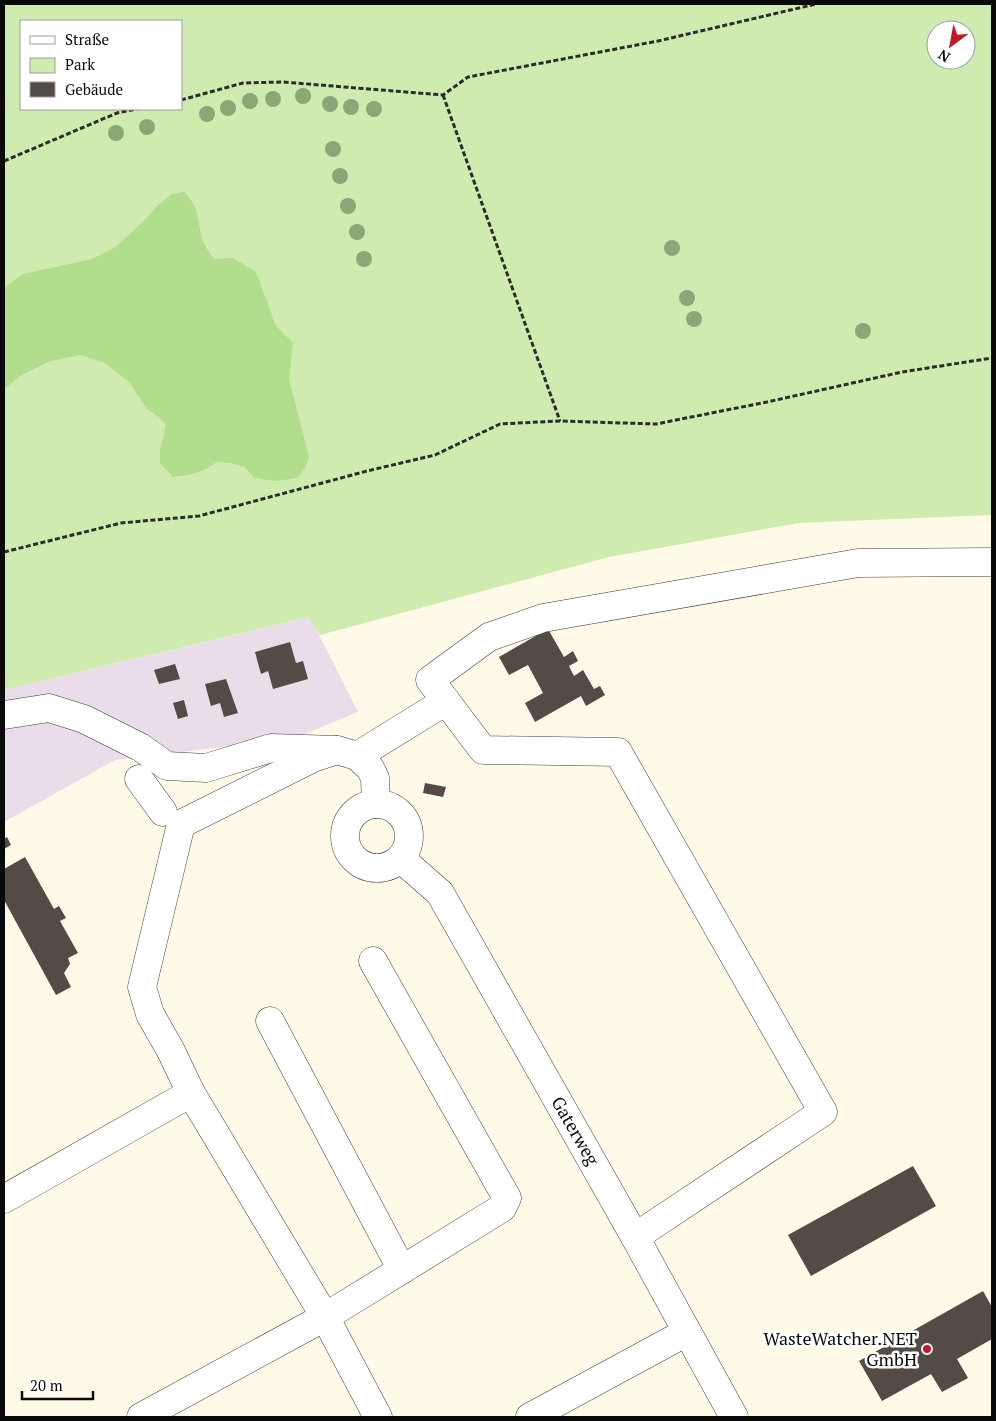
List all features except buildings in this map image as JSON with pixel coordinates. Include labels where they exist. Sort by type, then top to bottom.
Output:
[{"type":"street","points":[[635,1237],[823,1112],[618,752],[483,750],[430,680],[489,637],[543,618],[858,563],[992,562]]},
{"type":"street","points":[[378,1417],[326,1317],[191,1093],[171,1051],[150,1014],[142,987],[181,824],[313,758],[347,753],[446,701]]},
{"type":"street","points":[[4,715],[49,708],[84,719],[140,747],[167,766],[206,768],[271,748],[347,753],[370,768],[375,778],[376,804]]},
{"type":"street","points":[[139,779],[163,812]]},
{"type":"street","points":[[376,804],[390,807],[398,812],[408,830],[408,840],[406,850],[400,858],[392,864],[373,868],[359,862],[349,851],[345,837],[348,822],[353,814],[361,808],[376,804]]},
{"type":"street","name":"Gaterweg","points":[[400,858],[440,893],[635,1237],[734,1417]]},
{"type":"street","points":[[140,1417],[326,1317],[502,1208],[507,1198],[373,961]]},
{"type":"street","points":[[270,1021],[402,1270]]},
{"type":"street","points":[[4,1199],[191,1093]]},
{"type":"street","points":[[530,1417],[687,1332]]},
{"type":"path","points":[[182,100],[244,83],[283,82],[444,95],[468,77],[658,41],[816,4]]},
{"type":"path","points":[[444,95],[560,421]]},
{"type":"path","points":[[4,161],[117,113],[132,110]]},
{"type":"path","points":[[4,552],[121,523],[199,516],[367,471],[435,455],[500,424],[560,421],[656,424],[902,372],[992,358]]},
{"type":"shaded area","points":[[310,617],[358,712],[295,738],[115,760],[4,822],[4,690]]},
{"type":"green space","points":[[4,4],[992,4],[992,515],[799,523],[609,557],[320,635],[309,617],[4,690]]},
{"type":"green space","points":[[184,192],[194,204],[206,248],[214,259],[233,258],[256,272],[276,326],[293,343],[289,379],[309,457],[305,468],[298,478],[275,481],[254,478],[245,467],[217,462],[204,470],[189,475],[173,477],[160,463],[160,450],[166,425],[159,417],[147,409],[129,382],[105,363],[80,355],[51,361],[23,374],[4,389],[4,288],[23,274],[92,259],[114,248],[143,222],[158,205],[172,194]]},
{"type":"place","name":"WasteWatcher.NET GmbH","points":[[927,1349]]}]
